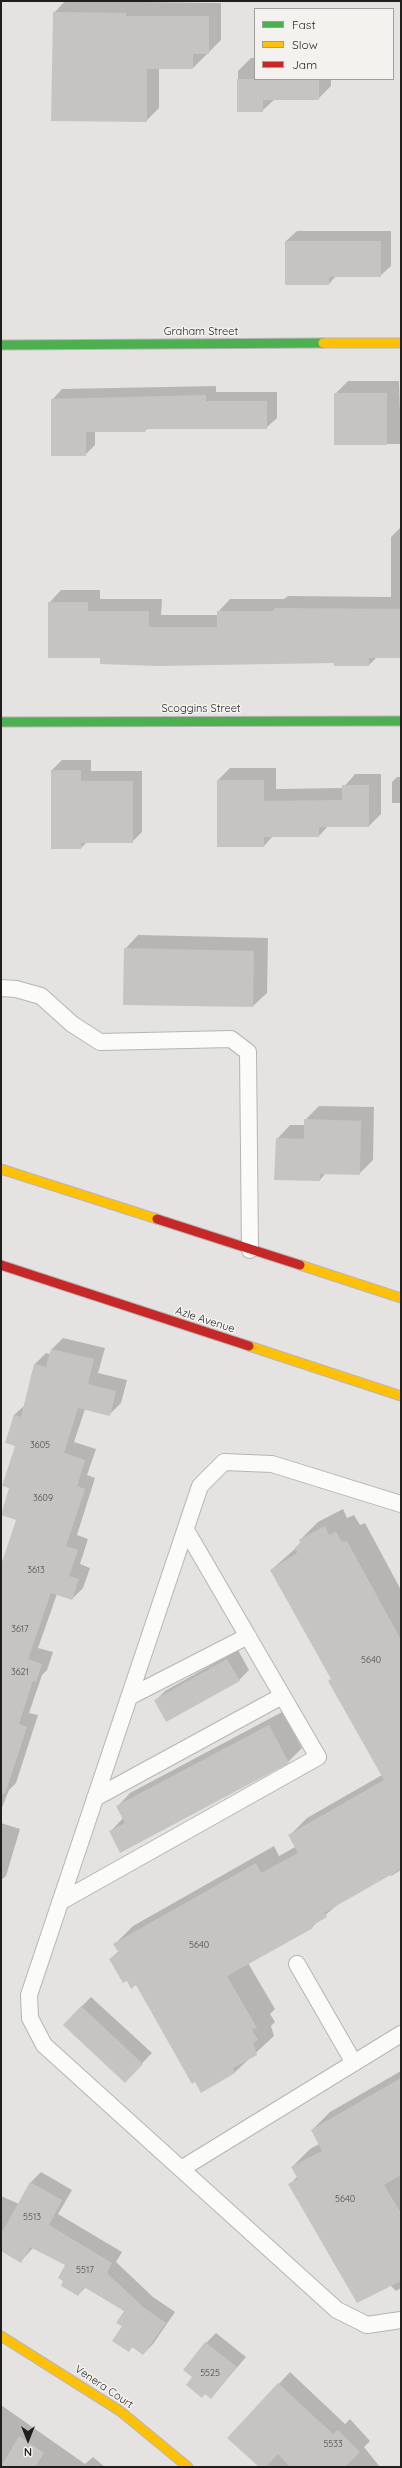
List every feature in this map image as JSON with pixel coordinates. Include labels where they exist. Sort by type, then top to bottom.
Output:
[{"type":"street","name":"Graham Street","points":[[1,345],[401,343]]},
{"type":"street","name":"Scoggins Street","points":[[1,722],[401,721]]},
{"type":"street","points":[[1,1169],[401,1298]]},
{"type":"street","name":"Azle Avenue","points":[[1,1265],[401,1396]]},
{"type":"street","name":"Venera Court","points":[[1,2336],[120,2411],[188,2467]]},
{"type":"lane","points":[[1,988],[16,989],[41,996],[72,1024],[100,1042],[232,1039],[248,1052],[250,1250]]},
{"type":"lane","points":[[401,1504],[272,1464],[224,1462],[200,1486],[29,1995],[30,2018],[44,2045],[337,2310],[367,2325],[401,2320]]},
{"type":"lane","points":[[60,1902],[318,1757],[186,1530]]},
{"type":"lane","points":[[129,1697],[248,1636]]},
{"type":"lane","points":[[95,1798],[282,1696]]},
{"type":"lane","points":[[297,1964],[354,2063]]},
{"type":"lane","points":[[181,2169],[401,2034]]},
{"type":"building","points":[[53,12],[126,13],[126,16],[209,16],[209,54],[193,54],[193,69],[147,69],[147,122],[51,121]]},
{"type":"building","points":[[237,79],[319,80],[319,100],[263,100],[263,112],[237,112]]},
{"type":"building","points":[[285,241],[381,241],[381,277],[329,277],[329,285],[285,285]]},
{"type":"building","points":[[334,393],[387,393],[387,445],[334,445]]},
{"type":"building","points":[[206,395],[206,401],[267,401],[267,429],[145,429],[145,432],[86,432],[86,456],[51,456],[51,399]]},
{"type":"building","points":[[48,602],[88,602],[88,611],[149,611],[149,627],[217,627],[217,611],[274,611],[274,608],[401,609],[401,658],[369,658],[369,666],[334,666],[334,663],[157,666],[100,664],[100,658],[48,658]]},
{"type":"building","points":[[51,770],[81,770],[81,781],[133,781],[133,843],[81,843],[81,849],[51,849]]},
{"type":"building","points":[[217,780],[264,780],[264,801],[342,800],[342,785],[369,785],[369,827],[319,827],[319,837],[264,837],[264,847],[217,847]]},
{"type":"building","points":[[124,948],[254,951],[253,1007],[123,1005]]},
{"type":"building","points":[[304,1119],[361,1121],[360,1175],[320,1174],[320,1181],[274,1180],[276,1138],[304,1139]]},
{"type":"building","points":[[51,1349],[94,1359],[88,1384],[116,1391],[110,1416],[78,1408],[64,1453],[85,1460],[77,1486],[85,1489],[66,1546],[78,1550],[69,1576],[79,1579],[72,1600],[51,1593],[28,1659],[42,1664],[36,1682],[33,1681],[19,1724],[27,1727],[5,1794],[1,1793],[1,1565],[16,1520],[1,1515],[9,1488],[2,1486],[15,1446],[5,1443],[14,1415],[21,1417],[34,1364],[46,1367]]},
{"type":"building","points":[[325,1526],[329,1535],[336,1532],[342,1542],[347,1541],[401,1640],[401,1869],[324,1913],[327,1917],[311,1926],[313,1928],[227,1976],[257,2028],[252,2030],[258,2040],[253,2043],[257,2055],[233,2068],[235,2073],[201,2093],[195,2082],[192,2084],[136,1985],[131,1989],[127,1981],[123,1983],[109,1959],[119,1953],[113,1944],[256,1863],[261,1873],[298,1853],[288,1835],[384,1780],[328,1681],[331,1679],[270,1570],[297,1553],[295,1547],[301,1544],[299,1540]]},
{"type":"building","points":[[227,1659],[240,1681],[166,1722],[154,1700]]},
{"type":"building","points":[[269,1725],[289,1763],[120,1853],[109,1831],[125,1823],[116,1806]]},
{"type":"building","points":[[81,2006],[143,2064],[125,2083],[63,2025]]},
{"type":"building","points":[[401,2078],[401,2175],[384,2185],[401,2213],[401,2281],[357,2303],[288,2184],[298,2179],[291,2167],[322,2151],[311,2130]]},
{"type":"building","points":[[30,2182],[62,2200],[49,2225],[112,2263],[107,2273],[143,2307],[166,2323],[143,2355],[132,2347],[129,2352],[112,2341],[122,2326],[116,2323],[124,2311],[84,2287],[78,2296],[61,2286],[63,2281],[58,2278],[65,2265],[30,2247],[21,2263],[1,2251],[1,2234]]},
{"type":"building","points":[[205,2342],[237,2367],[211,2399],[205,2394],[202,2398],[186,2385],[192,2377],[183,2370]]},
{"type":"building","points":[[278,2383],[333,2434],[338,2430],[360,2452],[345,2467],[290,2467],[278,2454],[266,2467],[259,2467],[227,2438]]},
{"type":"building","points":[[19,2436],[44,2453],[35,2467],[1,2467]]},
{"type":"traffic: fast","points":[[1,345],[323,343]]},
{"type":"traffic: fast","points":[[1,722],[401,721]]},
{"type":"traffic: slow","points":[[323,343],[401,343]]},
{"type":"traffic: slow","points":[[1,1169],[157,1219]]},
{"type":"traffic: slow","points":[[300,1265],[401,1298]]},
{"type":"traffic: slow","points":[[249,1346],[401,1396]]},
{"type":"traffic: slow","points":[[1,2336],[120,2411],[188,2467]]},
{"type":"traffic: jam","points":[[157,1219],[300,1265]]},
{"type":"traffic: jam","points":[[1,1265],[249,1346]]}]
